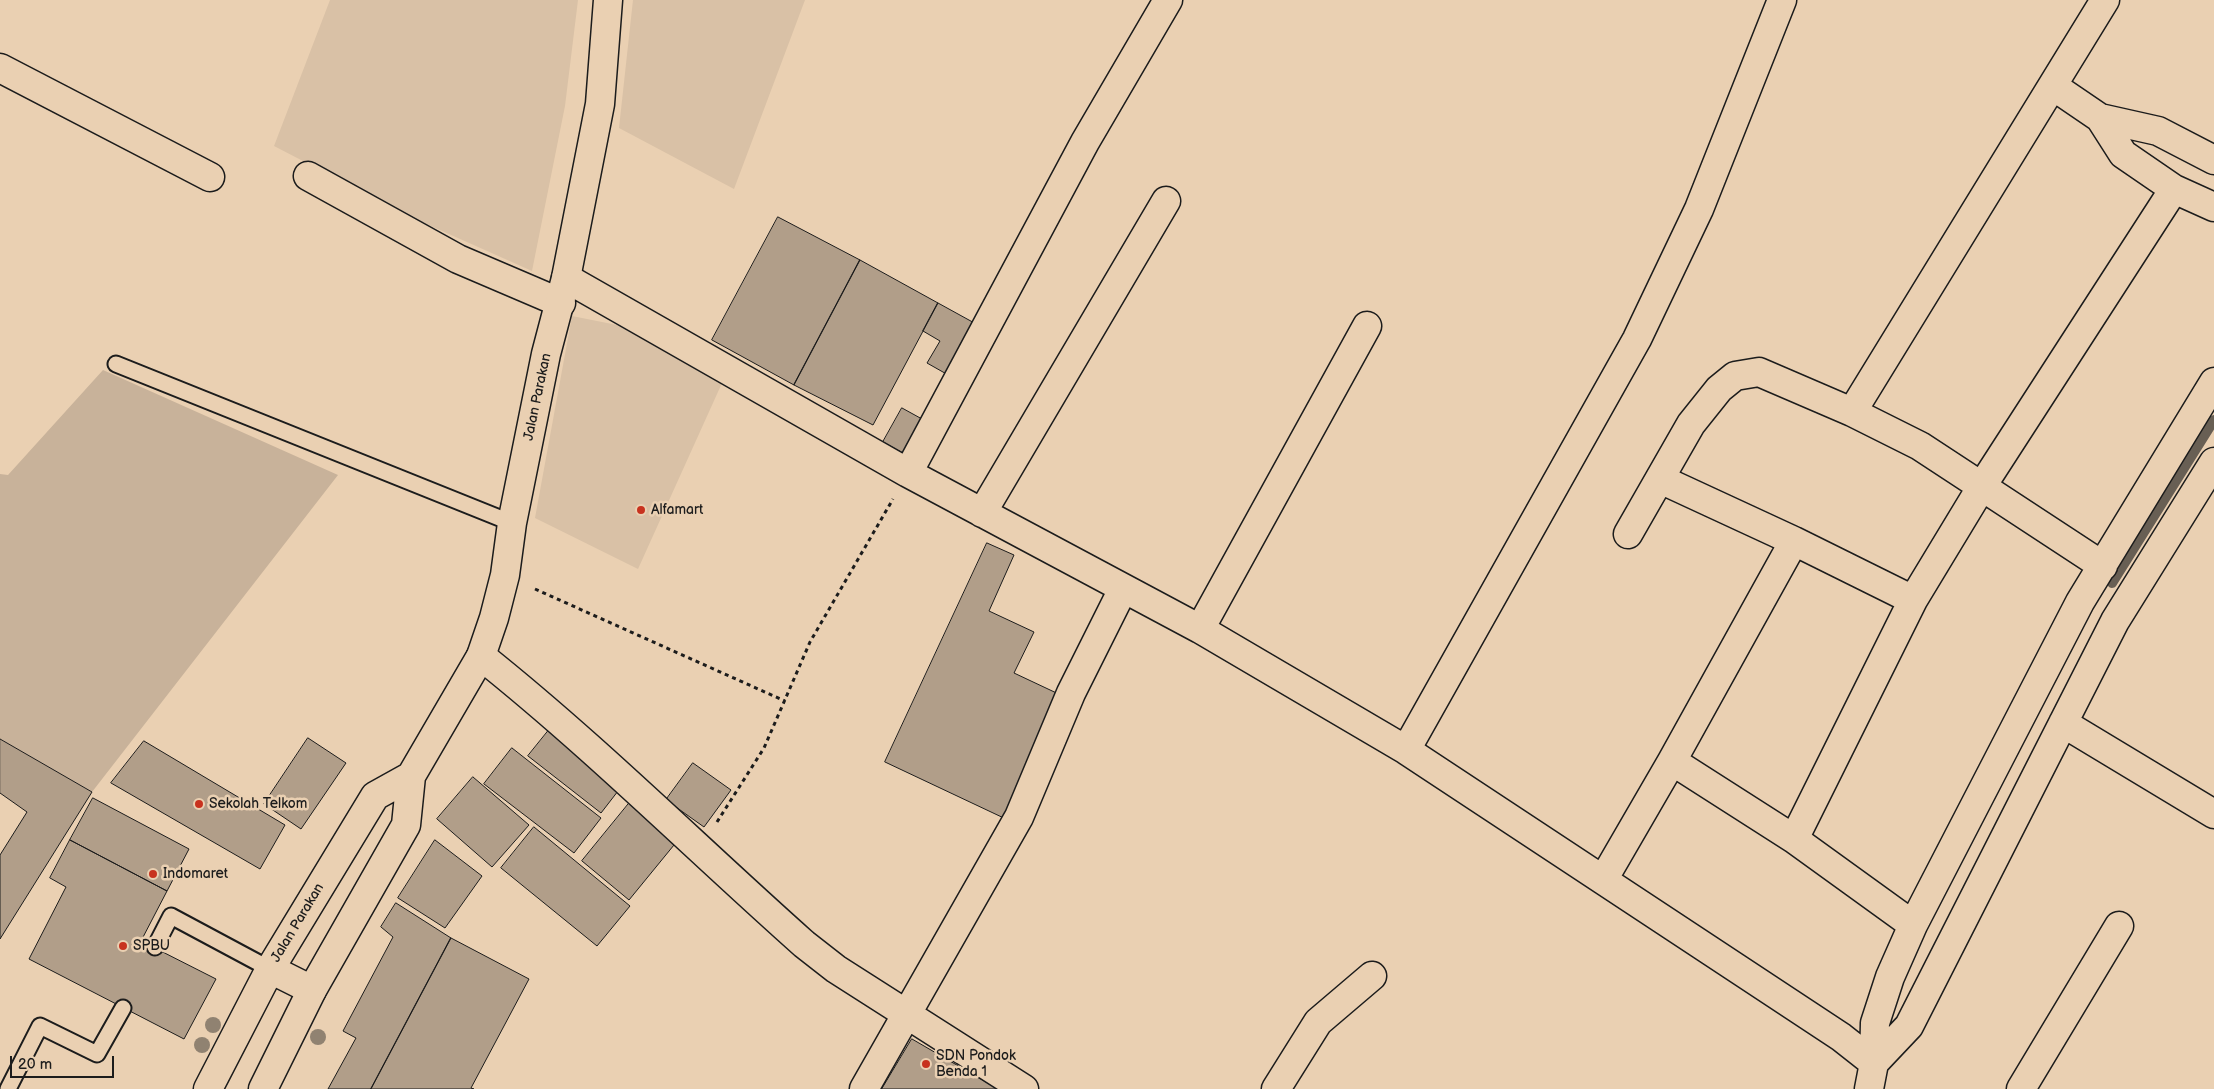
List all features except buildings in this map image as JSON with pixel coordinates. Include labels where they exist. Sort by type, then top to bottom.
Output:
[{"type":"street","name":"Jalan Parakan","points":[[263,1089],[312,990],[406,825],[411,776],[481,656],[505,575],[512,523],[546,354],[563,290],[600,104],[608,0]]},
{"type":"street","points":[[908,472],[1085,142],[1168,0]]},
{"type":"street","points":[[1406,750],[1637,339],[1699,209],[1782,0]]},
{"type":"street","points":[[1852,412],[2105,0]]},
{"type":"street","points":[[0,68],[210,177]]},
{"type":"street","points":[[2053,86],[2100,118],[2158,131],[2214,160]]},
{"type":"street","points":[[2100,118],[2123,154],[2174,189],[2214,206]]},
{"type":"street","points":[[308,176],[458,259],[563,290],[1200,629],[1406,750],[1841,1037],[1874,1063]]},
{"type":"street","points":[[1794,839],[1913,600],[1982,486],[2174,189]]},
{"type":"street","points":[[982,513],[1166,201]]},
{"type":"street","points":[[1200,629],[1367,326]]},
{"type":"street","points":[[1628,534],[1690,424],[1719,389],[1736,376],[1760,372],[1852,412],[1920,446],[2102,566]]},
{"type":"street","points":[[1869,1089],[1874,1063],[1875,1023],[1890,977],[1913,925],[2080,602],[2214,382]]},
{"type":"street","points":[[1874,1063],[1909,1026],[2115,621],[2214,462]]},
{"type":"street","points":[[1660,479],[1794,541],[1913,600]]},
{"type":"street","points":[[1603,880],[1672,761],[1794,541]]},
{"type":"street","points":[[864,1089],[1019,817],[1071,693],[1123,589]]},
{"type":"street","points":[[2080,602],[2115,621]]},
{"type":"street","points":[[481,656],[619,772],[804,944],[836,969],[1024,1089]]},
{"type":"street","points":[[2063,723],[2214,814]]},
{"type":"street","points":[[1672,761],[1794,839],[1913,925]]},
{"type":"street","name":"Jalan Parakan","points":[[208,1089],[270,969],[375,796],[411,776]]},
{"type":"street","points":[[2021,1089],[2119,926]]},
{"type":"street","points":[[270,969],[312,990]]},
{"type":"street","points":[[1276,1089],[1318,1022],[1372,976]]},
{"type":"lane","points":[[116,364],[512,523]]},
{"type":"lane","points":[[155,947],[171,916],[270,969]]},
{"type":"lane","points":[[8,1089],[40,1026],[97,1054],[123,1008]]},
{"type":"path","points":[[700,848],[764,748],[810,642],[908,472]]},
{"type":"path","points":[[505,575],[785,701]]},
{"type":"shaded area","points":[[330,0],[578,0],[565,106],[532,271],[413,218],[274,146]]},
{"type":"shaded area","points":[[633,0],[805,0],[734,189],[619,128]]},
{"type":"shaded area","points":[[572,316],[622,326],[722,383],[638,569],[535,518]]},
{"type":"shaded area","points":[[103,370],[338,475],[92,792],[0,739],[0,474],[8,475]]},
{"type":"waterway","points":[[2112,583],[2214,420]]},
{"type":"place","name":"Alfamart","points":[[641,510]]},
{"type":"place","name":"Sekolah Telkom","points":[[199,804]]},
{"type":"place","name":"Indomaret","points":[[153,874]]},
{"type":"place","name":"SPBU","points":[[123,946]]},
{"type":"place","name":"SDN Pondok Benda 1","points":[[926,1064]]}]
